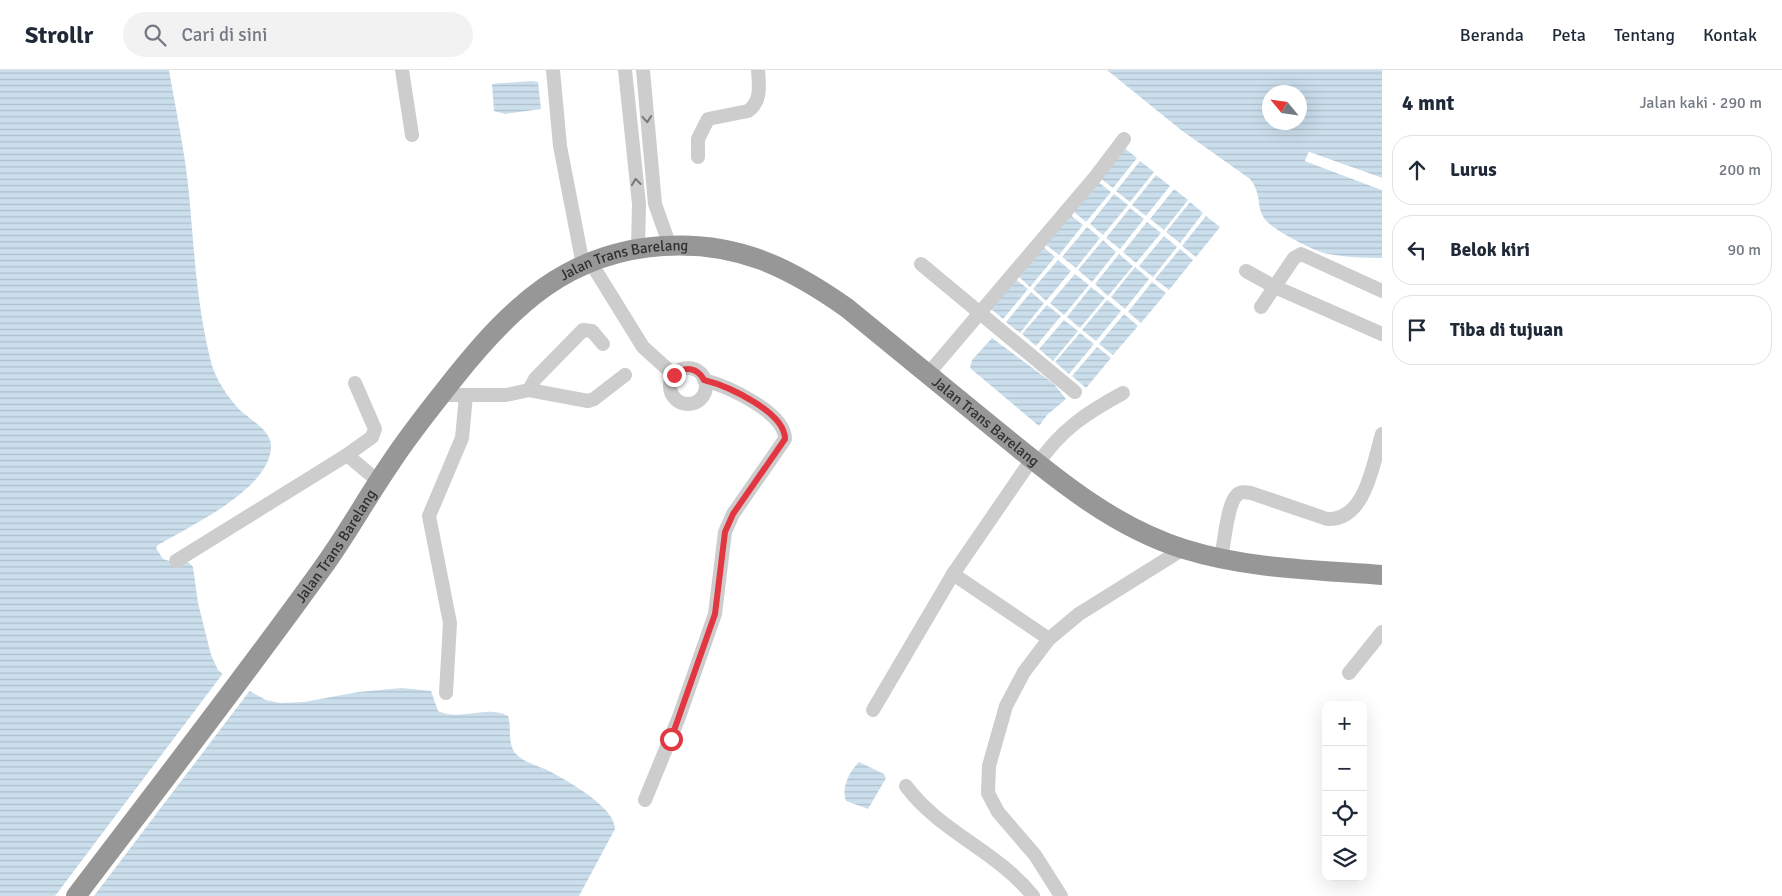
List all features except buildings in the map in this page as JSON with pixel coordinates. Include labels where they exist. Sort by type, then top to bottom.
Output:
[{"type":"highway","name":"Jalan Trans Barelang","points":[[76,896],[299,601],[344,538],[378,481],[407,438],[480,346],[521,304],[549,284],[587,264],[638,248],[700,246],[727,249],[782,267],[816,286],[1081,496],[1148,535],[1183,549],[1256,565],[1382,575]]},
{"type":"street","points":[[402,70],[412,135]]},
{"type":"street","points":[[553,70],[560,146],[587,264],[643,347],[674,375]]},
{"type":"street","points":[[625,70],[639,204],[638,248]]},
{"type":"street","points":[[642,70],[655,204],[670,246]]},
{"type":"street","points":[[698,157],[698,138],[708,119],[748,111],[753,108],[758,100],[758,70]]},
{"type":"street","points":[[928,374],[1096,176],[1124,139]]},
{"type":"street","points":[[639,204],[655,204]]},
{"type":"street","points":[[1262,307],[1294,258],[1301,254],[1382,292]]},
{"type":"street","points":[[921,264],[1075,392]]},
{"type":"street","points":[[1246,271],[1275,287],[1382,334]]},
{"type":"street","points":[[529,390],[535,379],[584,330],[592,331],[603,344]]},
{"type":"street","points":[[685,369],[691,369],[702,374],[704,380],[706,386],[702,397],[688,404],[677,400],[671,392],[671,380],[674,375],[685,369]]},
{"type":"street","points":[[440,395],[506,394],[529,390],[588,400],[594,399],[624,374]]},
{"type":"street","points":[[645,800],[671,739],[712,625],[717,605],[725,532],[733,514],[785,439],[782,425],[754,402],[733,389],[704,380]]},
{"type":"street","points":[[176,561],[347,455],[369,439],[375,429],[355,383]]},
{"type":"street","points":[[873,710],[953,574],[1035,461],[1070,425],[1093,409],[1123,393]]},
{"type":"street","points":[[446,693],[450,623],[429,516],[462,438],[466,396]]},
{"type":"street","points":[[1221,558],[1231,506],[1237,495],[1242,492],[1327,520],[1337,520],[1344,517],[1360,500],[1382,434]]},
{"type":"street","points":[[347,455],[378,481]]},
{"type":"street","points":[[1061,896],[1035,855],[998,812],[988,793],[989,766],[1006,706],[1024,672],[1050,639],[1079,614],[1183,549]]},
{"type":"street","points":[[953,574],[1050,639]]},
{"type":"street","points":[[1349,673],[1382,632]]},
{"type":"street","points":[[906,786],[919,803],[1008,868],[1033,896]]},
{"type":"water","points":[[0,70],[169,70],[185,162],[199,299],[211,362],[218,380],[226,392],[238,408],[268,435],[271,447],[267,462],[257,477],[243,491],[208,517],[158,545],[156,548],[163,559],[175,563],[187,561],[193,567],[198,603],[211,655],[218,670],[229,680],[266,700],[280,703],[304,702],[358,692],[402,688],[431,691],[438,711],[446,714],[491,712],[508,716],[512,746],[516,754],[523,760],[551,772],[590,796],[608,812],[613,821],[615,829],[579,896],[0,896]]},
{"type":"water","points":[[1107,70],[1382,70],[1382,178],[1309,152],[1305,161],[1382,190],[1382,258],[1328,254],[1284,234],[1264,218],[1260,209],[1258,195],[1250,179],[1181,130]]},
{"type":"water","points":[[538,82],[541,109],[505,114],[494,111],[492,84]]},
{"type":"water","points":[[1123,147],[1137,158],[1113,188],[1099,177]]},
{"type":"water","points":[[1140,161],[1154,172],[1130,202],[1116,191]]},
{"type":"water","points":[[1156,175],[1170,186],[1146,216],[1132,205]]},
{"type":"water","points":[[1097,181],[1111,192],[1086,222],[1073,211]]},
{"type":"water","points":[[1174,189],[1188,200],[1164,230],[1150,219]]},
{"type":"water","points":[[1114,194],[1128,205],[1103,235],[1090,224]]},
{"type":"water","points":[[1190,202],[1203,213],[1180,243],[1166,232]]},
{"type":"water","points":[[1130,208],[1144,219],[1120,249],[1106,238]]},
{"type":"water","points":[[1069,214],[1083,225],[1059,255],[1045,244]]},
{"type":"water","points":[[1206,216],[1220,227],[1196,257],[1182,246]]},
{"type":"water","points":[[1147,222],[1161,233],[1136,263],[1123,252]]},
{"type":"water","points":[[1087,227],[1100,238],[1076,268],[1062,257]]},
{"type":"water","points":[[1164,236],[1177,247],[1153,277],[1139,266]]},
{"type":"water","points":[[1103,240],[1116,252],[1092,282],[1078,270]]},
{"type":"water","points":[[1042,246],[1055,257],[1030,287],[1017,275]]},
{"type":"water","points":[[1180,249],[1193,260],[1169,290],[1155,279]]},
{"type":"water","points":[[1119,254],[1133,266],[1108,296],[1095,284]]},
{"type":"water","points":[[1058,260],[1071,271],[1046,301],[1033,289]]},
{"type":"water","points":[[1135,267],[1149,279],[1125,309],[1111,297]]},
{"type":"water","points":[[1075,274],[1089,285],[1064,315],[1050,303]]},
{"type":"water","points":[[1014,278],[1028,289],[1003,319],[990,308]]},
{"type":"water","points":[[1152,282],[1166,293],[1141,323],[1128,312]]},
{"type":"water","points":[[1091,287],[1105,298],[1080,328],[1067,317]]},
{"type":"water","points":[[1031,292],[1044,303],[1020,333],[1006,322]]},
{"type":"water","points":[[1107,300],[1121,311],[1096,341],[1082,330]]},
{"type":"water","points":[[1047,305],[1061,316],[1036,346],[1022,334]]},
{"type":"water","points":[[1124,314],[1138,326],[1113,355],[1099,344]]},
{"type":"water","points":[[1064,320],[1078,331],[1053,361],[1039,349]]},
{"type":"water","points":[[1080,333],[1094,344],[1069,374],[1055,362]]},
{"type":"water","points":[[992,338],[1054,384],[1066,399],[1047,415],[1039,426],[970,368],[972,360]]},
{"type":"water","points":[[1097,347],[1111,358],[1086,388],[1072,376]]},
{"type":"water","points":[[859,762],[884,774],[886,778],[868,809],[846,801],[845,796],[847,780]]},
{"type":"pier","points":[[1309,152],[1382,178],[1382,180],[1310,155],[1308,160],[1382,188],[1382,190],[1305,161]]},
{"type":"pier","points":[[224,672],[251,689],[94,896],[55,896]]},
{"type":"route","points":[[671,739],[715,614],[722,544],[729,521],[785,439],[782,425],[754,402],[733,389],[704,380],[702,374],[691,369],[679,371],[674,375]]}]
